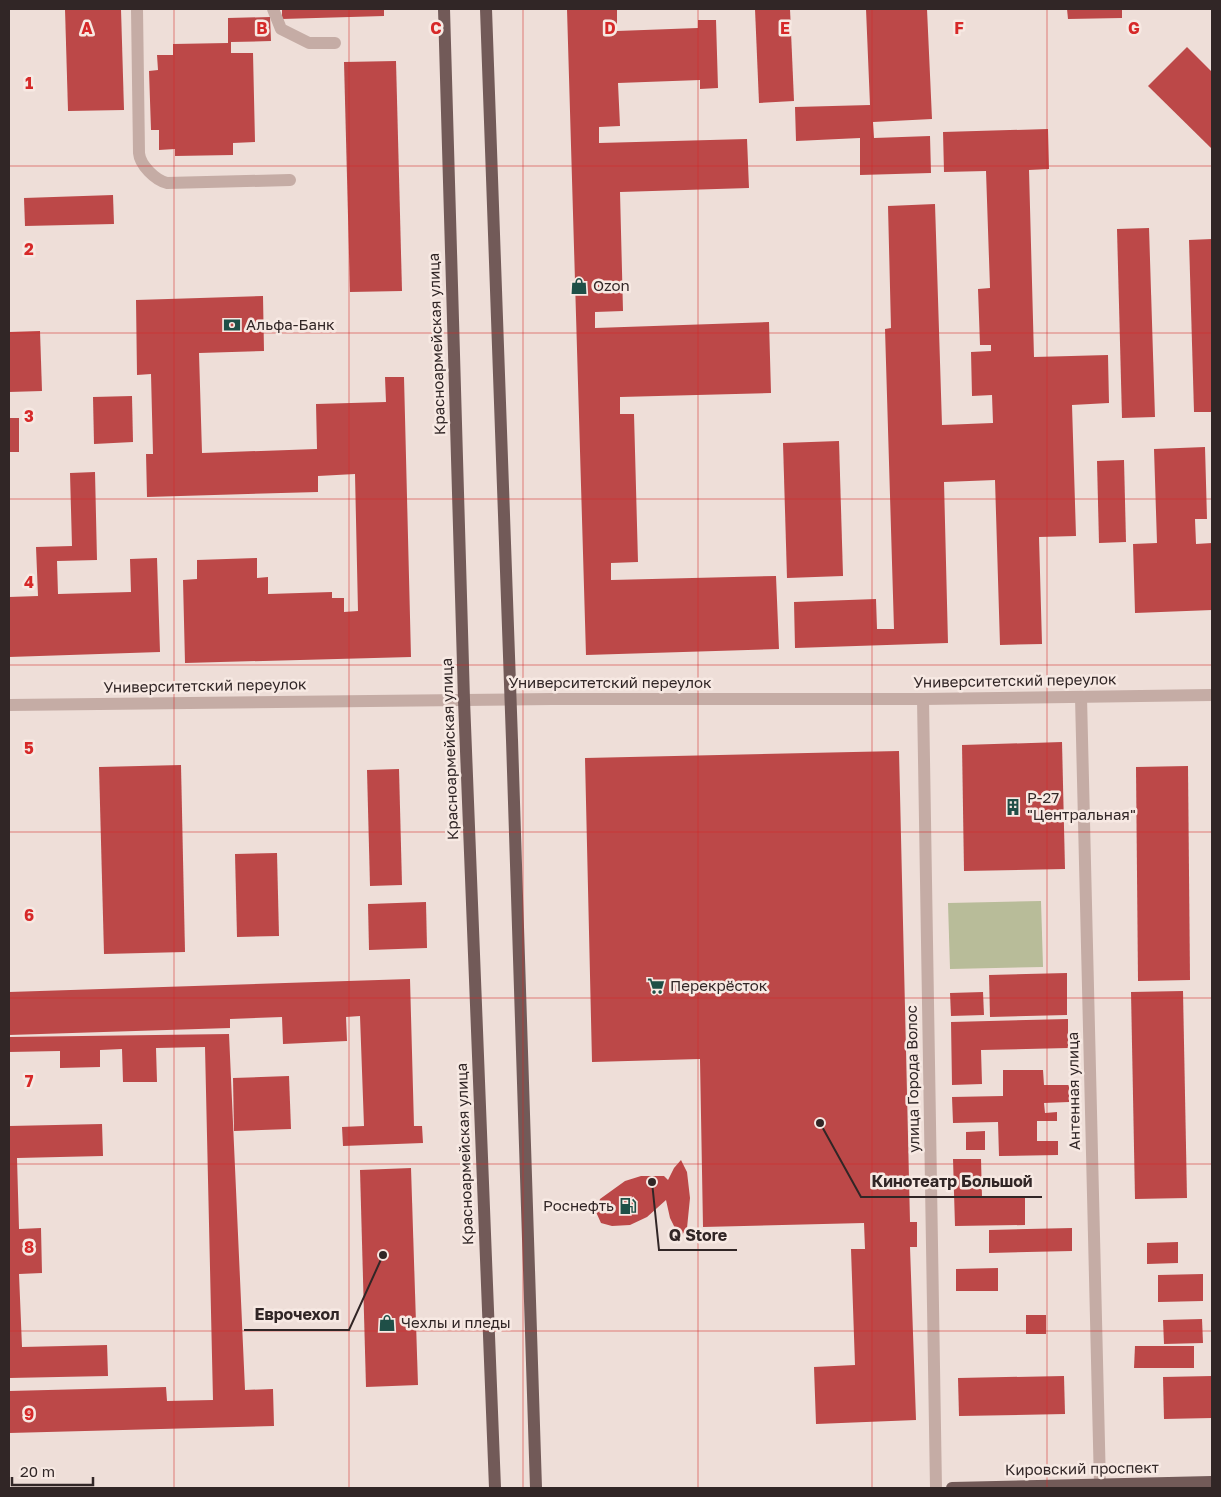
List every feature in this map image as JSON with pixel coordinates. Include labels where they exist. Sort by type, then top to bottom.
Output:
[{"type":"main road","name":"Красноармейская улица","points":[[444,9],[464,700],[495,1488]]},
{"type":"main road","points":[[486,9],[511,699],[536,1488]]},
{"type":"main road","name":"Кировский проспект","points":[[952,1488],[1212,1482]]},
{"type":"street","points":[[137,9],[139,153],[140,160],[144,165],[159,180],[167,183],[290,180]]},
{"type":"street","points":[[273,9],[276,29],[309,43],[335,43]]},
{"type":"street","name":"Университетский переулок","points":[[9,705],[511,699],[923,699],[1212,695]]},
{"type":"street","name":"Антенная улица","points":[[1081,697],[1100,1485]]},
{"type":"street","name":"улица Города Волос","points":[[923,699],[936,1488]]},
{"type":"green space","points":[[1041,901],[1043,967],[950,969],[948,903]]},
{"type":"building","points":[[65,9],[121,9],[124,110],[68,111]]},
{"type":"building","points":[[282,9],[384,9],[384,16],[282,19]]},
{"type":"building","points":[[567,9],[617,9],[617,31],[698,28],[698,20],[716,20],[718,88],[700,89],[700,80],[618,83],[620,126],[599,127],[599,143],[747,139],[749,188],[620,192],[623,311],[595,312],[595,328],[769,322],[771,393],[620,397],[620,414],[634,414],[638,562],[611,563],[611,580],[776,576],[779,649],[586,655]]},
{"type":"building","points":[[755,9],[790,9],[794,101],[759,103]]},
{"type":"building","points":[[866,9],[927,9],[932,119],[873,122],[874,138],[930,136],[931,173],[860,175],[860,138],[796,141],[795,107],[870,105]]},
{"type":"building","points":[[1067,9],[1122,9],[1122,18],[1068,19]]},
{"type":"building","points":[[270,17],[271,41],[231,42],[231,53],[253,53],[255,142],[233,143],[233,155],[175,156],[175,149],[159,150],[159,130],[151,130],[149,71],[158,70],[157,55],[173,55],[173,44],[228,43],[228,18]]},
{"type":"building","points":[[1187,47],[1212,72],[1212,149],[1148,86]]},
{"type":"building","points":[[396,61],[402,291],[350,292],[344,62]]},
{"type":"building","points":[[1048,129],[1049,169],[1029,170],[1034,357],[1108,355],[1109,403],[1072,405],[1076,536],[1039,537],[1042,644],[1000,645],[995,480],[944,482],[948,643],[795,648],[794,602],[876,599],[877,629],[894,629],[885,329],[891,328],[888,206],[935,204],[942,425],[993,423],[992,395],[972,396],[971,352],[991,351],[991,345],[980,345],[978,289],[990,288],[986,171],[944,172],[943,132]]},
{"type":"building","points":[[113,195],[114,224],[25,226],[24,198]]},
{"type":"building","points":[[1149,228],[1155,417],[1122,418],[1117,229]]},
{"type":"building","points":[[1212,239],[1212,412],[1194,412],[1189,240]]},
{"type":"building","points":[[263,296],[264,351],[199,353],[202,453],[317,449],[316,404],[386,402],[385,377],[404,377],[411,657],[185,663],[183,580],[197,579],[197,560],[257,558],[257,578],[268,577],[268,594],[332,592],[332,598],[344,598],[344,612],[358,611],[355,474],[318,476],[318,492],[147,497],[146,454],[153,454],[151,374],[137,375],[136,300]]},
{"type":"building","points":[[40,331],[42,391],[9,392],[9,332]]},
{"type":"building","points":[[132,396],[133,442],[94,444],[93,397]]},
{"type":"building","points":[[9,418],[19,418],[19,452],[9,452]]},
{"type":"building","points":[[839,441],[843,576],[787,578],[783,443]]},
{"type":"building","points":[[1205,447],[1207,519],[1195,519],[1196,544],[1212,543],[1212,610],[1135,613],[1133,544],[1157,543],[1154,449]]},
{"type":"building","points":[[1124,460],[1126,542],[1099,543],[1097,461]]},
{"type":"building","points":[[95,472],[97,560],[57,561],[58,594],[131,592],[130,559],[157,558],[160,652],[9,657],[9,597],[38,596],[36,547],[72,546],[70,473]]},
{"type":"building","name":"Р-27 \"Центральная\"","points":[[1062,742],[1065,869],[964,871],[962,745]]},
{"type":"building","points":[[899,751],[910,1222],[917,1222],[917,1247],[910,1247],[916,1420],[816,1424],[814,1367],[855,1365],[851,1249],[865,1249],[864,1223],[703,1227],[700,1059],[592,1062],[585,758]]},
{"type":"building","points":[[181,765],[185,952],[104,954],[99,767]]},
{"type":"building","points":[[1188,766],[1190,980],[1138,981],[1136,767]]},
{"type":"building","points":[[399,769],[402,885],[370,886],[367,770]]},
{"type":"building","points":[[277,853],[279,936],[237,937],[235,854]]},
{"type":"building","points":[[426,902],[427,948],[369,950],[368,904]]},
{"type":"building","points":[[1067,973],[1067,1015],[990,1017],[989,975]]},
{"type":"building","points":[[410,979],[414,1126],[422,1126],[423,1143],[343,1146],[342,1127],[364,1126],[360,1016],[346,1017],[347,1041],[283,1044],[282,1017],[230,1019],[230,1028],[9,1035],[9,992]]},
{"type":"building","points":[[1183,991],[1187,1198],[1135,1199],[1131,992]]},
{"type":"building","points":[[983,992],[984,1015],[951,1016],[950,993]]},
{"type":"building","points":[[1068,1019],[1068,1048],[981,1050],[982,1084],[952,1085],[951,1022]]},
{"type":"building","points":[[229,1034],[245,1390],[273,1389],[274,1426],[9,1433],[9,1391],[166,1387],[167,1401],[213,1400],[205,1047],[156,1048],[157,1082],[123,1082],[122,1049],[100,1050],[100,1067],[60,1068],[60,1051],[9,1052],[9,1037]]},
{"type":"building","points":[[1003,1070],[1043,1070],[1044,1085],[1069,1085],[1069,1102],[1044,1103],[1045,1113],[1057,1112],[1057,1121],[1037,1121],[1037,1141],[1058,1141],[1058,1155],[999,1156],[998,1122],[953,1123],[952,1097],[1003,1096]]},
{"type":"building","points":[[289,1076],[291,1129],[234,1131],[233,1078]]},
{"type":"building","points":[[102,1124],[103,1156],[17,1158],[19,1229],[41,1228],[42,1273],[19,1274],[22,1347],[107,1345],[108,1376],[9,1378],[9,1126]]},
{"type":"building","points":[[985,1131],[985,1150],[966,1150],[966,1132]]},
{"type":"building","points":[[953,1159],[981,1159],[982,1197],[1025,1196],[1025,1225],[955,1226]]},
{"type":"building","name":"Роснефть","points":[[681,1160],[687,1172],[690,1198],[687,1228],[682,1235],[676,1230],[670,1218],[666,1200],[647,1217],[630,1225],[612,1226],[601,1223],[596,1212],[600,1199],[625,1181],[641,1176],[664,1176],[668,1180],[674,1168]]},
{"type":"building","points":[[411,1168],[418,1385],[366,1387],[360,1170]]},
{"type":"building","points":[[1072,1228],[1072,1251],[989,1253],[989,1230]]},
{"type":"building","points":[[1178,1242],[1178,1263],[1147,1264],[1147,1243]]},
{"type":"building","points":[[998,1268],[998,1291],[956,1291],[956,1269]]},
{"type":"building","points":[[1203,1274],[1203,1301],[1158,1302],[1158,1275]]},
{"type":"building","points":[[1026,1315],[1046,1315],[1046,1334],[1026,1334]]},
{"type":"building","points":[[1202,1319],[1203,1343],[1164,1344],[1163,1320]]},
{"type":"building","points":[[1135,1346],[1194,1346],[1194,1368],[1134,1368]]},
{"type":"building","points":[[1064,1376],[1065,1414],[959,1416],[958,1378]]},
{"type":"building","points":[[1212,1376],[1212,1418],[1164,1419],[1163,1377]]},
{"type":"place","name":"Ozon","points":[[579,286]]},
{"type":"place","name":"Альфа-Банк","points":[[232,325]]},
{"type":"place","name":"Р-27 \"Центральная\"","points":[[1013,807]]},
{"type":"place","name":"Перекрёсток","points":[[656,986]]},
{"type":"place","name":"Кинотеатр Большой","points":[[820,1123]]},
{"type":"place","name":"Q Store","points":[[652,1182]]},
{"type":"place","name":"Роснефть","points":[[628,1206]]},
{"type":"place","name":"Еврочехол","points":[[383,1255]]},
{"type":"place","name":"Чехлы и пледы","points":[[387,1323]]}]
